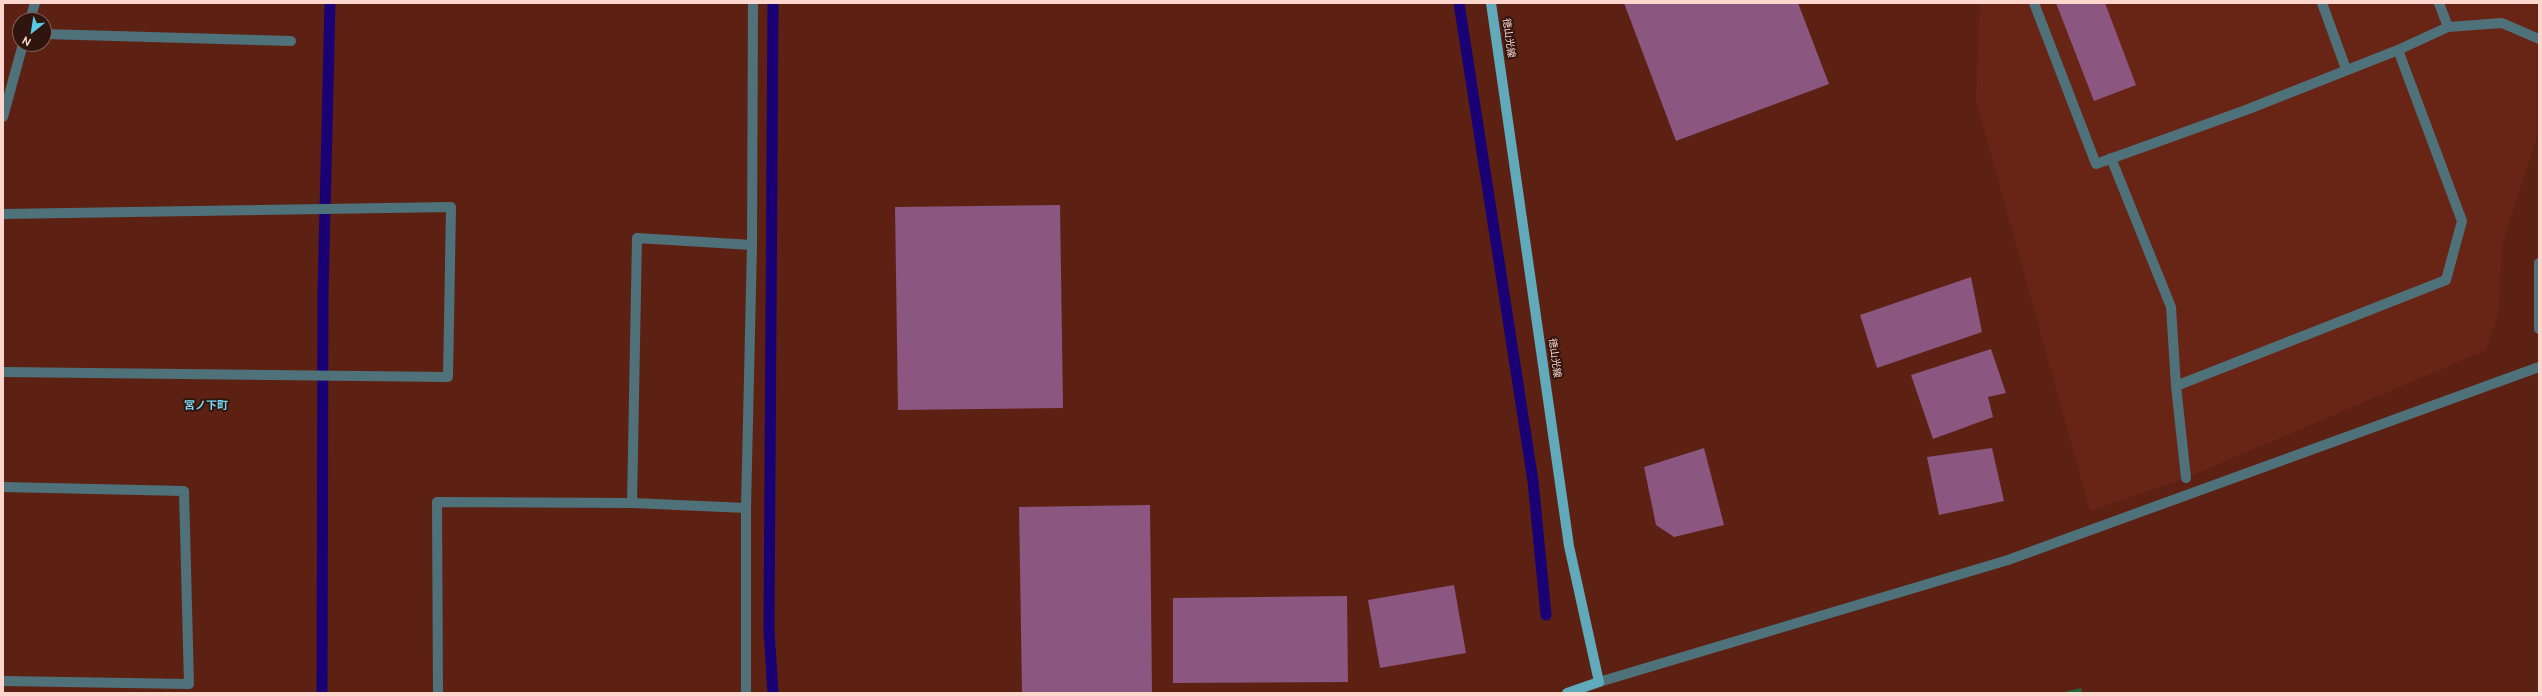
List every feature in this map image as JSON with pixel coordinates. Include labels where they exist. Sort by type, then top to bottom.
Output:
[{"type":"main road","name":"徳山光線","points":[[1491,3],[1569,546],[1599,682]]},
{"type":"main road","points":[[1567,693],[1599,682]]},
{"type":"street","points":[[746,693],[746,508],[752,245],[754,3]]},
{"type":"street","points":[[2034,3],[2096,164],[2246,110],[2346,69],[2398,50],[2448,27],[2502,24],[2539,39]]},
{"type":"street","points":[[2322,3],[2346,69]]},
{"type":"street","points":[[2439,3],[2448,27]]},
{"type":"street","points":[[52,34],[291,41]]},
{"type":"street","points":[[2176,386],[2446,280],[2462,221],[2398,50]]},
{"type":"street","points":[[3,117],[21,52]]},
{"type":"street","points":[[2111,158],[2171,307],[2176,386],[2186,478]]},
{"type":"street","points":[[3,214],[451,207],[448,377],[3,372]]},
{"type":"street","points":[[632,503],[637,238],[752,245]]},
{"type":"street","points":[[2539,263],[2539,329]]},
{"type":"street","points":[[1599,682],[2008,560],[2539,367]]},
{"type":"street","points":[[3,487],[184,491],[189,684],[3,681]]},
{"type":"street","points":[[438,693],[437,502],[632,503],[746,508]]},
{"type":"shaded area","points":[[1980,3],[2539,3],[2539,131],[2502,245],[2499,312],[2486,350],[2186,478],[2090,511],[1976,100]]},
{"type":"green space","points":[[2081,688],[2082,693],[2060,693]]},
{"type":"building","points":[[1624,3],[1798,3],[1829,84],[1676,141]]},
{"type":"building","points":[[2056,3],[2105,3],[2136,85],[2094,101]]},
{"type":"building","points":[[1060,205],[1063,408],[898,410],[895,207]]},
{"type":"building","points":[[1971,277],[1982,332],[1877,368],[1860,315]]},
{"type":"building","points":[[1991,349],[2006,393],[1988,397],[1993,417],[1933,439],[1911,375]]},
{"type":"building","points":[[1704,448],[1724,525],[1674,537],[1656,525],[1644,467]]},
{"type":"building","points":[[1992,448],[2004,501],[1939,515],[1927,457]]},
{"type":"building","points":[[1150,505],[1152,693],[1022,693],[1019,507]]},
{"type":"building","points":[[1454,585],[1466,653],[1380,668],[1368,600]]},
{"type":"building","points":[[1347,596],[1348,682],[1173,683],[1173,598]]},
{"type":"waterway","points":[[322,693],[323,293],[330,3]]},
{"type":"waterway","points":[[773,3],[769,630],[773,693]]},
{"type":"waterway","points":[[1459,3],[1533,481],[1546,615]]},
{"type":"district","name":"宮ノ下町","points":[[206,405]]}]
